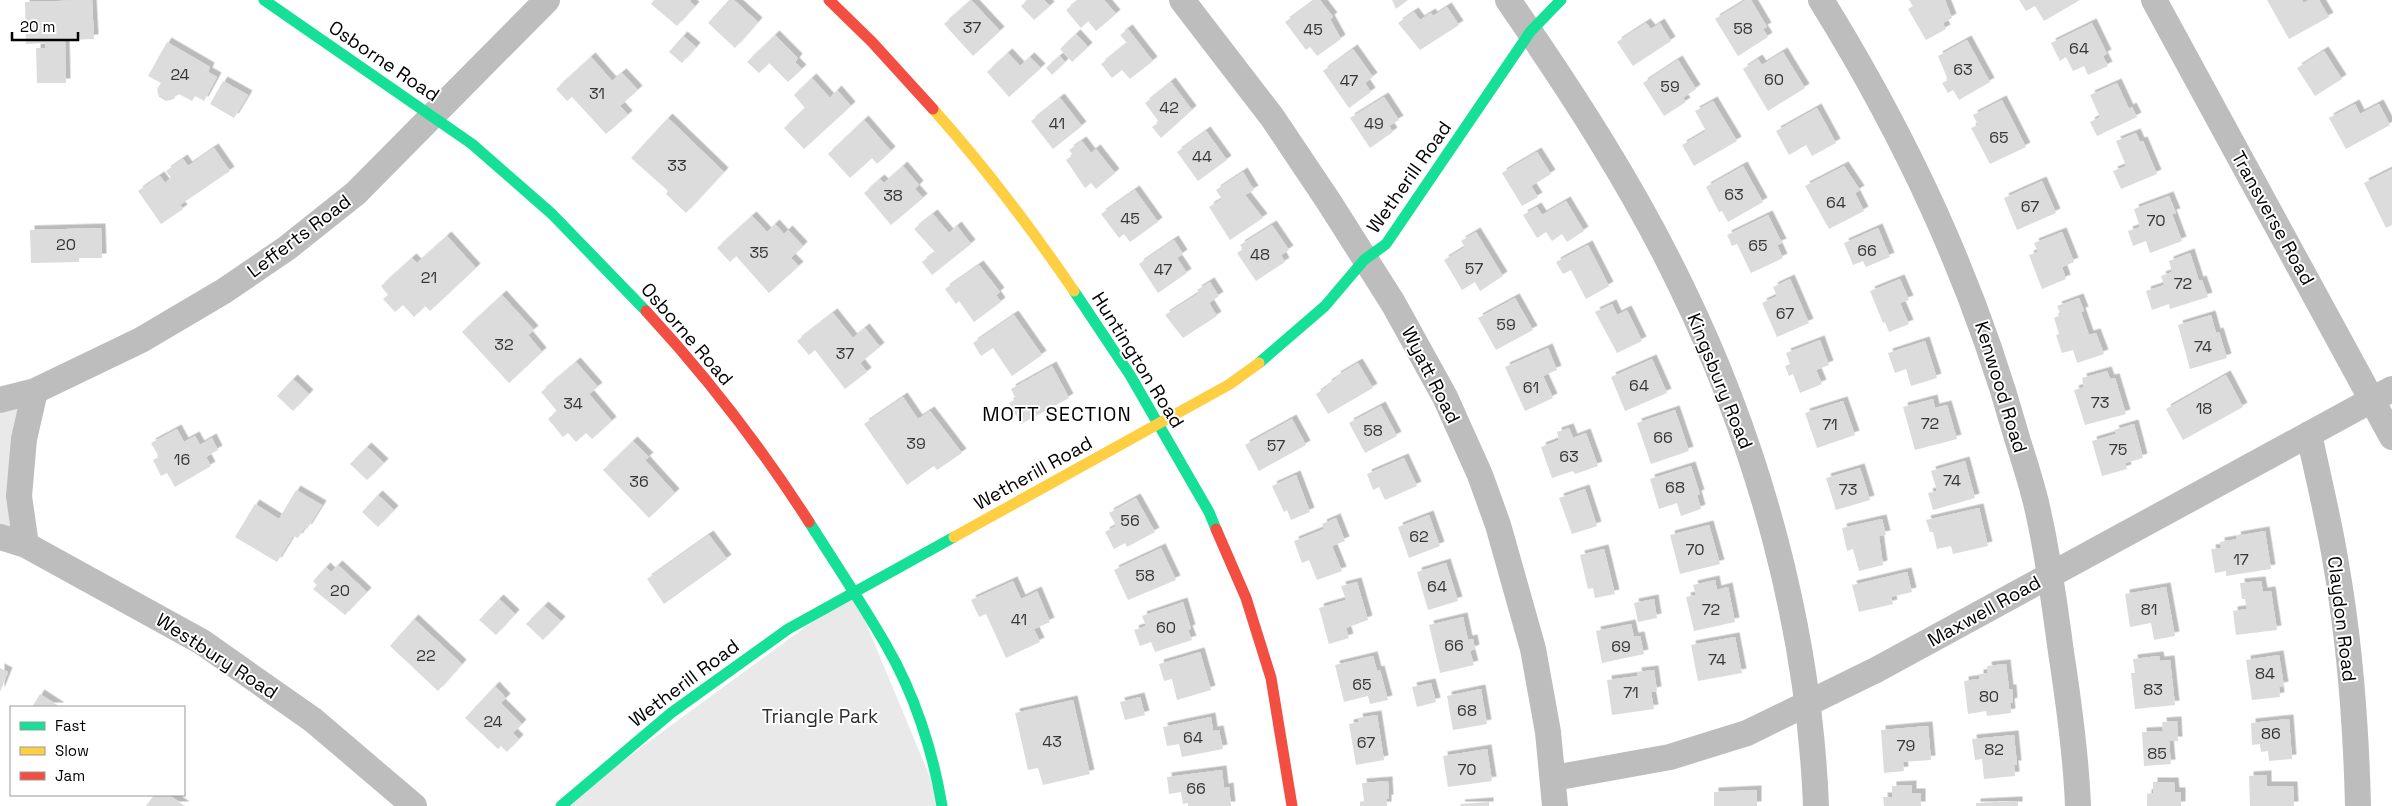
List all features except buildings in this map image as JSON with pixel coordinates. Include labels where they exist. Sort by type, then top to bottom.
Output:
[{"type":"street","name":"Osborne Road","points":[[264,0],[433,115],[472,144],[552,214],[595,256],[681,349],[774,469],[887,646],[918,713],[939,787],[942,806]]},
{"type":"street","name":"Lefferts Road","points":[[0,400],[35,391],[142,340],[240,280],[287,248],[356,193],[547,0]]},
{"type":"street","name":"Huntington Road","points":[[830,0],[872,42],[962,141],[1054,262],[1130,375],[1209,512],[1246,598],[1271,678],[1292,806]]},
{"type":"street","name":"Wyatt Road","points":[[1182,0],[1272,117],[1329,202],[1393,303],[1445,397],[1480,475],[1498,525],[1533,649],[1554,778],[1555,806]]},
{"type":"street","name":"Kingsbury Road","points":[[1508,0],[1588,120],[1651,228],[1682,286],[1722,376],[1754,467],[1781,563],[1795,629],[1806,704],[1815,774],[1816,806]]},
{"type":"street","name":"Wetherill Road","points":[[561,806],[649,730],[722,674],[788,630],[853,592],[1230,384],[1271,354],[1325,306],[1364,260],[1386,244],[1530,32],[1561,0]]},
{"type":"street","name":"Kenwood Road","points":[[1821,0],[1860,62],[1898,131],[1943,227],[1970,291],[2003,386],[2039,514],[2050,575],[2076,757],[2078,806]]},
{"type":"street","name":"Transverse Road","points":[[2154,0],[2382,394],[2392,436]]},
{"type":"street","points":[[26,545],[19,496],[24,439],[35,391]]},
{"type":"street","name":"Maxwell Road","points":[[1554,778],[1670,757],[1747,733],[1876,670],[2382,394]]},
{"type":"street","name":"Claydon Road","points":[[2309,434],[2336,562],[2343,608],[2348,653],[2358,806]]},
{"type":"street","name":"Westbury Road","points":[[0,537],[26,545],[202,642],[313,720],[414,806]]},
{"type":"green space","points":[[35,391],[26,545],[0,537],[0,400]]},
{"type":"green space","name":"Triangle Park","points":[[853,592],[942,806],[561,806]]},
{"type":"traffic: fast","points":[[264,0],[472,144],[552,214],[646,311]]},
{"type":"traffic: fast","points":[[1259,363],[1325,306],[1364,260],[1386,244],[1530,32],[1561,0]]},
{"type":"traffic: fast","points":[[1074,291],[1130,375],[1209,512],[1216,529]]},
{"type":"traffic: fast","points":[[809,522],[858,598],[896,663],[914,703],[928,744],[942,806]]},
{"type":"traffic: fast","points":[[561,806],[671,713],[788,629],[954,537]]},
{"type":"traffic: slow","points":[[933,109],[1006,198],[1074,291]]},
{"type":"traffic: slow","points":[[954,537],[1230,384],[1259,363]]},
{"type":"traffic: jam","points":[[829,0],[872,42],[933,109]]},
{"type":"traffic: jam","points":[[646,311],[732,413],[772,467],[809,522]]},
{"type":"traffic: jam","points":[[1216,529],[1246,598],[1271,678],[1292,806]]},
{"type":"district","name":"MOTT SECTION","points":[[1057,414]]}]
